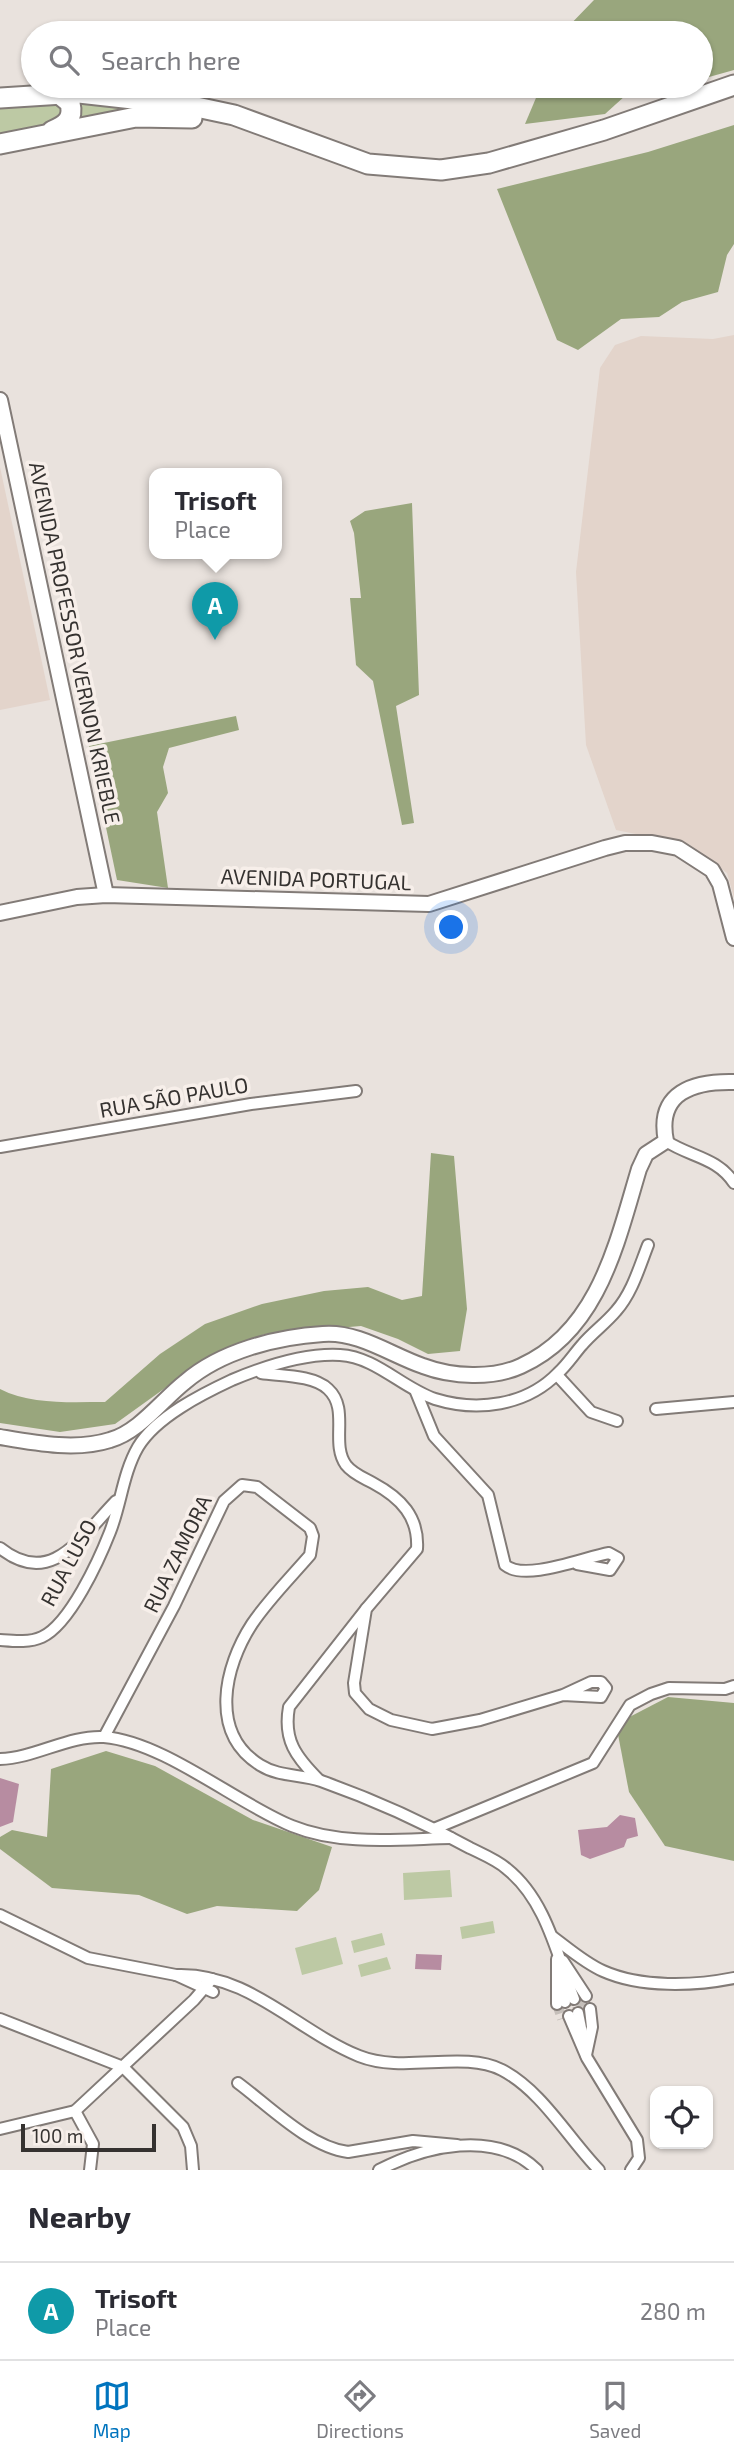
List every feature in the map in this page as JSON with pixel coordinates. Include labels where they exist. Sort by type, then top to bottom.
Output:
[{"type":"highway","points":[[713,92],[734,85]]},
{"type":"highway","points":[[0,98],[21,96]]},
{"type":"highway","points":[[3,143],[136,117],[201,119],[238,127],[367,172],[397,178],[440,179],[504,169],[734,97]]},
{"type":"highway","points":[[45,134],[62,127],[71,116],[70,103],[64,98]]},
{"type":"highway","points":[[129,98],[216,110],[368,164],[432,171],[489,163],[604,130],[696,98]]},
{"type":"street","name":"AVENIDA PROFESSOR VERNON KRIEBLE","points":[[0,400],[106,895]]},
{"type":"street","name":"AVENIDA PORTUGAL","points":[[0,913],[77,897],[106,895],[429,904],[605,848],[625,843],[652,843],[678,848],[712,870],[720,884],[734,938]]},
{"type":"street","points":[[734,1082],[696,1084],[677,1094],[666,1115],[663,1128],[666,1141],[713,1162],[734,1183]]},
{"type":"street","name":"RUA SÃO PAULO","points":[[0,1147],[251,1104],[356,1091]]},
{"type":"street","points":[[0,1437],[43,1444],[112,1440],[126,1433],[187,1380],[215,1361],[246,1350],[325,1334],[372,1344],[425,1367],[461,1373],[496,1375],[522,1366],[549,1349],[585,1312],[598,1292],[610,1266],[639,1168],[646,1154],[666,1141]]},
{"type":"street","name":"RUA LUSO","points":[[0,1640],[42,1637],[64,1617],[111,1531],[118,1499],[134,1455],[145,1437],[209,1392],[297,1360],[342,1355],[371,1364],[416,1392],[455,1405],[488,1407],[521,1397],[557,1375],[617,1310],[629,1292],[648,1245]]},
{"type":"street","points":[[258,1372],[310,1380],[330,1390],[339,1409],[341,1454],[346,1464],[383,1488],[414,1517],[417,1526],[417,1549],[289,1707],[286,1723],[291,1747],[318,1780]]},
{"type":"street","points":[[557,1375],[591,1412],[617,1421]]},
{"type":"street","points":[[416,1392],[434,1436],[488,1495],[505,1565],[513,1570],[576,1564]]},
{"type":"street","points":[[656,1409],[734,1402]]},
{"type":"street","name":"RUA ZAMORA","points":[[104,1737],[174,1606],[224,1502],[237,1488],[252,1485],[310,1528],[312,1549],[254,1622],[240,1644],[229,1678],[225,1713],[230,1733],[249,1758],[282,1775],[318,1780],[436,1828],[507,1868],[526,1888],[553,1936]]},
{"type":"street","points":[[0,1548],[25,1564],[51,1562],[118,1499]]},
{"type":"street","points":[[366,1609],[355,1675],[355,1693],[369,1709],[391,1720],[414,1727],[453,1726],[564,1695]]},
{"type":"street","points":[[436,1828],[593,1763],[630,1705],[651,1694],[669,1688],[725,1689],[734,1686]]},
{"type":"street","points":[[0,1759],[104,1737],[138,1746],[163,1757],[295,1827],[364,1839],[451,1838]]},
{"type":"street","points":[[0,1915],[88,1958],[212,1979],[248,1991],[340,2047],[370,2060],[396,2064],[476,2063],[503,2071],[521,2084],[548,2111],[599,2170]]},
{"type":"street","points":[[553,1936],[572,2000],[557,1953]]},
{"type":"street","points":[[553,1936],[583,1960],[621,1977],[664,1983],[734,1978]]},
{"type":"street","points":[[176,1975],[208,1990],[248,1991]]},
{"type":"street","points":[[0,2129],[75,2111],[208,1990],[212,1979]]},
{"type":"street","points":[[586,2055],[577,2014],[586,2055],[637,2140],[639,2158],[631,2170]]},
{"type":"street","points":[[0,2018],[123,2067],[183,2127],[191,2146],[193,2170]]},
{"type":"street","points":[[238,2082],[314,2141],[337,2151],[348,2152],[413,2141],[457,2145],[514,2153],[537,2170]]},
{"type":"street","points":[[75,2111],[93,2144],[90,2170]]},
{"type":"street","points":[[379,2170],[457,2145]]},
{"type":"shaded area","points":[[734,335],[734,898],[727,873],[690,845],[616,830],[586,745],[576,572],[600,368],[615,345],[641,336],[713,339]]},
{"type":"shaded area","points":[[0,467],[50,700],[0,710]]},
{"type":"shaded area","points":[[0,1778],[19,1784],[13,1822],[0,1827]]},
{"type":"shaded area","points":[[620,1815],[635,1818],[638,1836],[627,1839],[624,1847],[590,1859],[581,1855],[578,1830],[607,1827]]},
{"type":"shaded area","points":[[416,1954],[442,1955],[441,1970],[415,1969]]},
{"type":"green space","points":[[594,0],[734,0],[734,70],[713,76],[713,21],[574,21]]},
{"type":"green space","points":[[536,98],[623,98],[605,114],[525,124]]},
{"type":"green space","points":[[80,99],[156,105],[81,124]]},
{"type":"green space","points":[[60,102],[66,113],[52,125],[0,133],[0,105]]},
{"type":"green space","points":[[734,125],[734,244],[727,255],[718,292],[682,302],[659,317],[621,319],[578,350],[557,340],[497,189],[648,152]]},
{"type":"green space","points":[[412,503],[419,695],[396,706],[414,823],[402,825],[373,681],[356,665],[350,598],[361,598],[354,533],[350,521],[365,511]]},
{"type":"green space","points":[[236,716],[239,730],[169,748],[163,767],[168,793],[157,812],[168,888],[117,880],[89,746]]},
{"type":"green space","points":[[431,1153],[454,1156],[467,1309],[460,1351],[428,1354],[398,1339],[361,1326],[265,1334],[229,1347],[193,1368],[115,1424],[60,1432],[0,1423],[0,1389],[38,1400],[105,1402],[160,1354],[205,1324],[262,1304],[324,1291],[368,1287],[402,1300],[422,1296]]},
{"type":"green space","points":[[668,1697],[734,1703],[734,1861],[665,1846],[629,1792],[616,1724]]},
{"type":"green space","points":[[106,1751],[155,1766],[253,1820],[332,1847],[319,1890],[297,1911],[217,1906],[187,1914],[139,1895],[52,1888],[0,1849],[0,1837],[12,1830],[47,1837],[51,1769]]},
{"type":"green space","points":[[450,1870],[452,1897],[404,1900],[403,1873]]},
{"type":"green space","points":[[493,1921],[495,1933],[462,1939],[460,1927]]},
{"type":"green space","points":[[382,1933],[385,1945],[354,1953],[351,1941]]},
{"type":"green space","points":[[336,1937],[343,1964],[302,1975],[295,1948]]},
{"type":"green space","points":[[387,1957],[391,1969],[361,1977],[358,1965]]},
{"type":"tunnel","points":[[580,1997],[584,2012]]},
{"type":"tunnel","points":[[557,2004],[562,2019]]},
{"type":"place","name":"Trisoft","points":[[215,640]]}]
